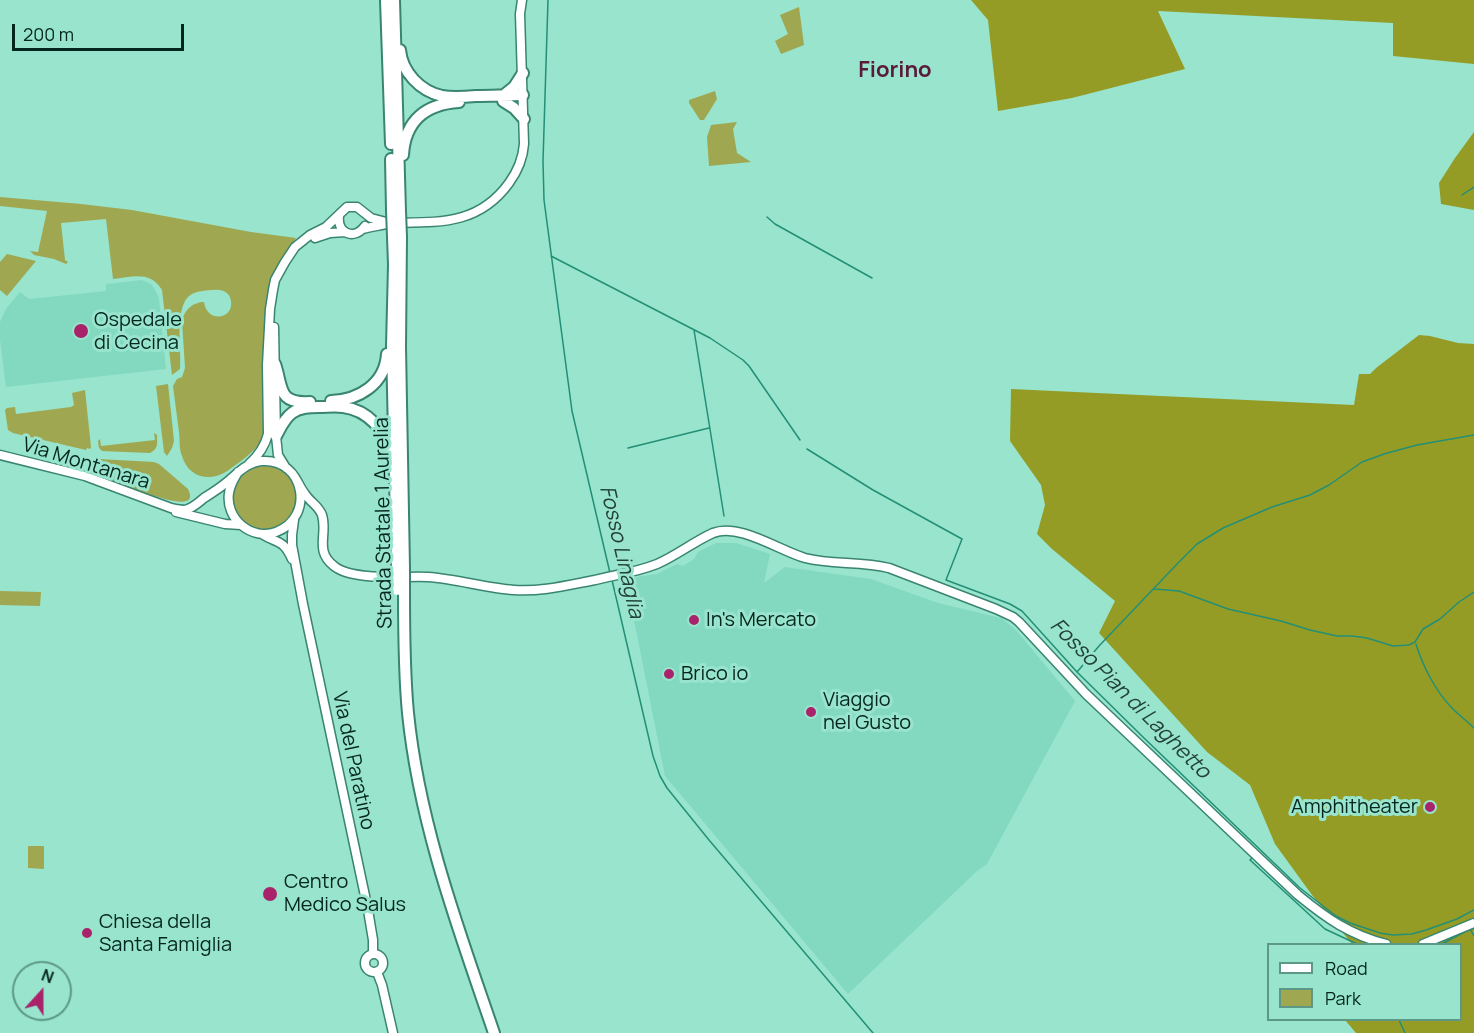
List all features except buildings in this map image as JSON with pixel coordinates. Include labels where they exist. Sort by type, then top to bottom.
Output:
[{"type":"highway","name":"Strada Statale 1 Aurelia","points":[[386,0],[397,237],[401,590],[408,713],[423,804],[435,854],[494,1033]]},
{"type":"highway","name":"Strada Statale 1 Aurelia","points":[[394,0],[399,166],[396,211]]},
{"type":"highway","points":[[394,24],[399,30],[400,54],[405,69],[427,90],[449,97],[523,98]]},
{"type":"highway","points":[[399,166],[404,156],[408,131],[417,118],[426,111],[439,105],[503,98],[523,73]]},
{"type":"highway","points":[[503,98],[524,118]]},
{"type":"highway","name":"Strada Statale 1 Aurelia","points":[[397,237],[392,346],[394,483],[401,568]]},
{"type":"highway","points":[[275,364],[282,390],[292,400],[302,402],[345,400],[360,394],[374,384],[383,370],[387,353],[392,346]]},
{"type":"highway","points":[[276,436],[285,420],[298,410],[336,407],[355,410],[375,423],[385,437],[388,447],[389,475],[394,483]]},
{"type":"highway","name":"Strada Statale 1 Aurelia","points":[[401,590],[397,656],[407,759],[416,805],[440,897],[486,1033]]},
{"type":"main road","points":[[522,0],[520,14],[523,151],[519,164],[505,188],[491,202],[473,214],[457,219],[442,222],[391,223],[369,227],[354,234],[330,233],[314,239],[296,254],[283,273],[277,290],[275,364],[278,455],[296,478],[305,495],[320,512],[323,523],[324,554],[334,567],[365,576],[440,578],[491,588],[547,589],[619,575],[656,564],[713,533],[732,530],[805,557],[889,568],[1005,613],[1019,621],[1086,694],[1298,895],[1344,929],[1380,943]]},
{"type":"main road","points":[[163,505],[183,510],[194,507],[248,465],[258,455],[264,444],[268,434],[267,365],[271,299],[275,280],[295,247],[310,235],[326,227],[345,208],[351,206],[360,208],[371,218],[391,223]]},
{"type":"main road","points":[[363,229],[366,223],[365,214]]},
{"type":"main road","points":[[339,216],[339,223],[345,232]]},
{"type":"main road","name":"Via Montanara","points":[[0,455],[85,477],[163,505]]},
{"type":"main road","points":[[248,465],[261,461],[274,462],[286,468]]},
{"type":"main road","points":[[238,472],[231,483],[228,495],[235,518],[251,531],[279,542],[287,549],[298,576]]},
{"type":"main road","points":[[261,534],[274,533],[285,528],[294,519],[300,509],[301,499],[296,478]]},
{"type":"main road","points":[[163,505],[167,509],[186,515],[225,524],[241,525]]},
{"type":"main road","points":[[300,509],[308,507],[320,512]]},
{"type":"main road","points":[[294,519],[292,535],[298,576]]},
{"type":"main road","name":"Via del Paratino","points":[[298,576],[368,910],[373,954]]},
{"type":"main road","points":[[1428,943],[1474,923]]},
{"type":"main road","points":[[373,954],[380,956],[383,961],[382,968],[377,972],[371,972],[365,967],[367,958],[373,954]]},
{"type":"main road","points":[[377,972],[393,1033]]},
{"type":"shaded area","points":[[971,0],[1474,0],[1474,64],[1393,56],[1393,23],[1158,11],[1185,69],[1072,98],[998,111],[988,20]]},
{"type":"shaded area","points":[[1474,132],[1474,210],[1441,204],[1439,183]]},
{"type":"shaded area","name":"Ospedale di Cecina","points":[[142,280],[151,284],[159,298],[166,369],[6,387],[0,322],[6,309],[20,292],[29,299],[106,291],[106,284]]},
{"type":"shaded area","points":[[1419,335],[1474,344],[1474,1033],[1356,1033],[1346,1021],[1462,1021],[1462,943],[1351,943],[1275,844],[1250,785],[1207,752],[1099,633],[1115,601],[1037,534],[1045,505],[1041,485],[1010,441],[1011,389],[1354,405],[1359,374],[1370,374]]},
{"type":"shaded area","points":[[716,543],[736,543],[770,554],[764,583],[785,567],[871,579],[938,603],[1001,618],[1016,630],[1075,701],[987,864],[848,994],[665,776],[635,625],[621,579],[657,574],[677,564],[683,566],[694,559],[698,552]]},
{"type":"green space","points":[[799,7],[804,45],[781,54],[775,41],[788,34],[780,15]]},
{"type":"green space","points":[[715,91],[717,99],[704,120],[700,120],[689,100]]},
{"type":"green space","points":[[737,122],[733,129],[737,153],[751,162],[709,166],[707,137],[711,125]]},
{"type":"green space","points":[[0,197],[132,210],[296,238],[274,274],[268,290],[265,433],[259,444],[241,461],[223,473],[209,477],[190,470],[180,450],[173,386],[177,379],[182,377],[185,368],[183,317],[187,310],[200,302],[204,302],[210,314],[220,317],[225,315],[231,307],[227,293],[220,290],[203,291],[192,294],[186,299],[180,317],[180,369],[172,375],[162,290],[146,277],[113,279],[106,219],[61,223],[65,260],[68,262],[66,264],[34,255],[30,251],[38,252],[47,211],[0,206]]},
{"type":"green space","points":[[7,254],[36,261],[7,296],[0,290],[0,262]]},
{"type":"green space","points":[[168,384],[174,441],[167,456],[164,452],[156,386]]},
{"type":"green space","points":[[85,390],[90,449],[86,450],[8,430],[5,410],[7,408],[15,407],[16,414],[71,407],[74,405],[72,393]]},
{"type":"green space","points":[[154,433],[157,435],[157,445],[150,453],[102,451],[99,448],[100,439],[101,446],[155,440]]},
{"type":"green space","points":[[98,459],[159,464],[188,489],[190,498],[181,502],[172,501],[113,481],[102,472]]},
{"type":"green space","points":[[259,466],[271,466],[288,475],[295,486],[297,498],[295,510],[288,521],[271,530],[259,530],[247,525],[238,516],[233,504],[233,492],[238,480],[247,471]]},
{"type":"green space","points":[[0,591],[41,592],[40,606],[0,605]]},
{"type":"green space","points":[[28,846],[44,846],[44,869],[28,868]]},
{"type":"waterway","name":"Fosso Linaglia","points":[[548,0],[544,200],[572,411],[610,573]]},
{"type":"waterway","points":[[1462,195],[1474,187]]},
{"type":"waterway","points":[[767,217],[775,224],[872,278]]},
{"type":"waterway","name":"Fosso Pian di Laghetto","points":[[551,256],[710,338],[743,360],[800,440]]},
{"type":"waterway","points":[[694,330],[724,516]]},
{"type":"waterway","points":[[628,448],[709,428]]},
{"type":"waterway","points":[[1077,672],[1197,544],[1223,528],[1272,507],[1310,495],[1362,462],[1417,445],[1474,435]]},
{"type":"waterway","name":"Fosso Pian di Laghetto","points":[[807,449],[873,490],[962,539],[946,580],[1010,604],[1022,611],[1077,672],[1144,738],[1300,888],[1336,916],[1350,923],[1393,935],[1412,934],[1426,930],[1474,910]]},
{"type":"waterway","name":"Fosso Linaglia","points":[[612,580],[653,756],[660,776],[709,840],[873,1033]]},
{"type":"waterway","points":[[1154,589],[1179,591],[1228,609],[1310,630],[1337,636],[1367,638],[1393,646],[1409,645],[1415,642],[1423,629],[1440,619],[1474,592]]},
{"type":"waterway","points":[[1416,644],[1426,670],[1441,695],[1474,728]]},
{"type":"waterway","points":[[1252,858],[1250,860],[1325,929],[1355,943]]},
{"type":"waterway","points":[[1444,943],[1470,929],[1474,936]]},
{"type":"waterway","points":[[1399,1021],[1405,1033]]},
{"type":"place","name":"Ospedale di Cecina","points":[[81,331]]},
{"type":"place","name":"In's Mercato","points":[[694,620]]},
{"type":"place","name":"Brico io","points":[[669,674]]},
{"type":"place","name":"Viaggio nel Gusto","points":[[811,712]]},
{"type":"place","name":"Amphitheater","points":[[1430,807]]},
{"type":"place","name":"Centro Medico Salus","points":[[270,894]]},
{"type":"place","name":"Chiesa della Santa Famiglia","points":[[87,933]]},
{"type":"district","name":"Fiorino","points":[[895,71]]}]
